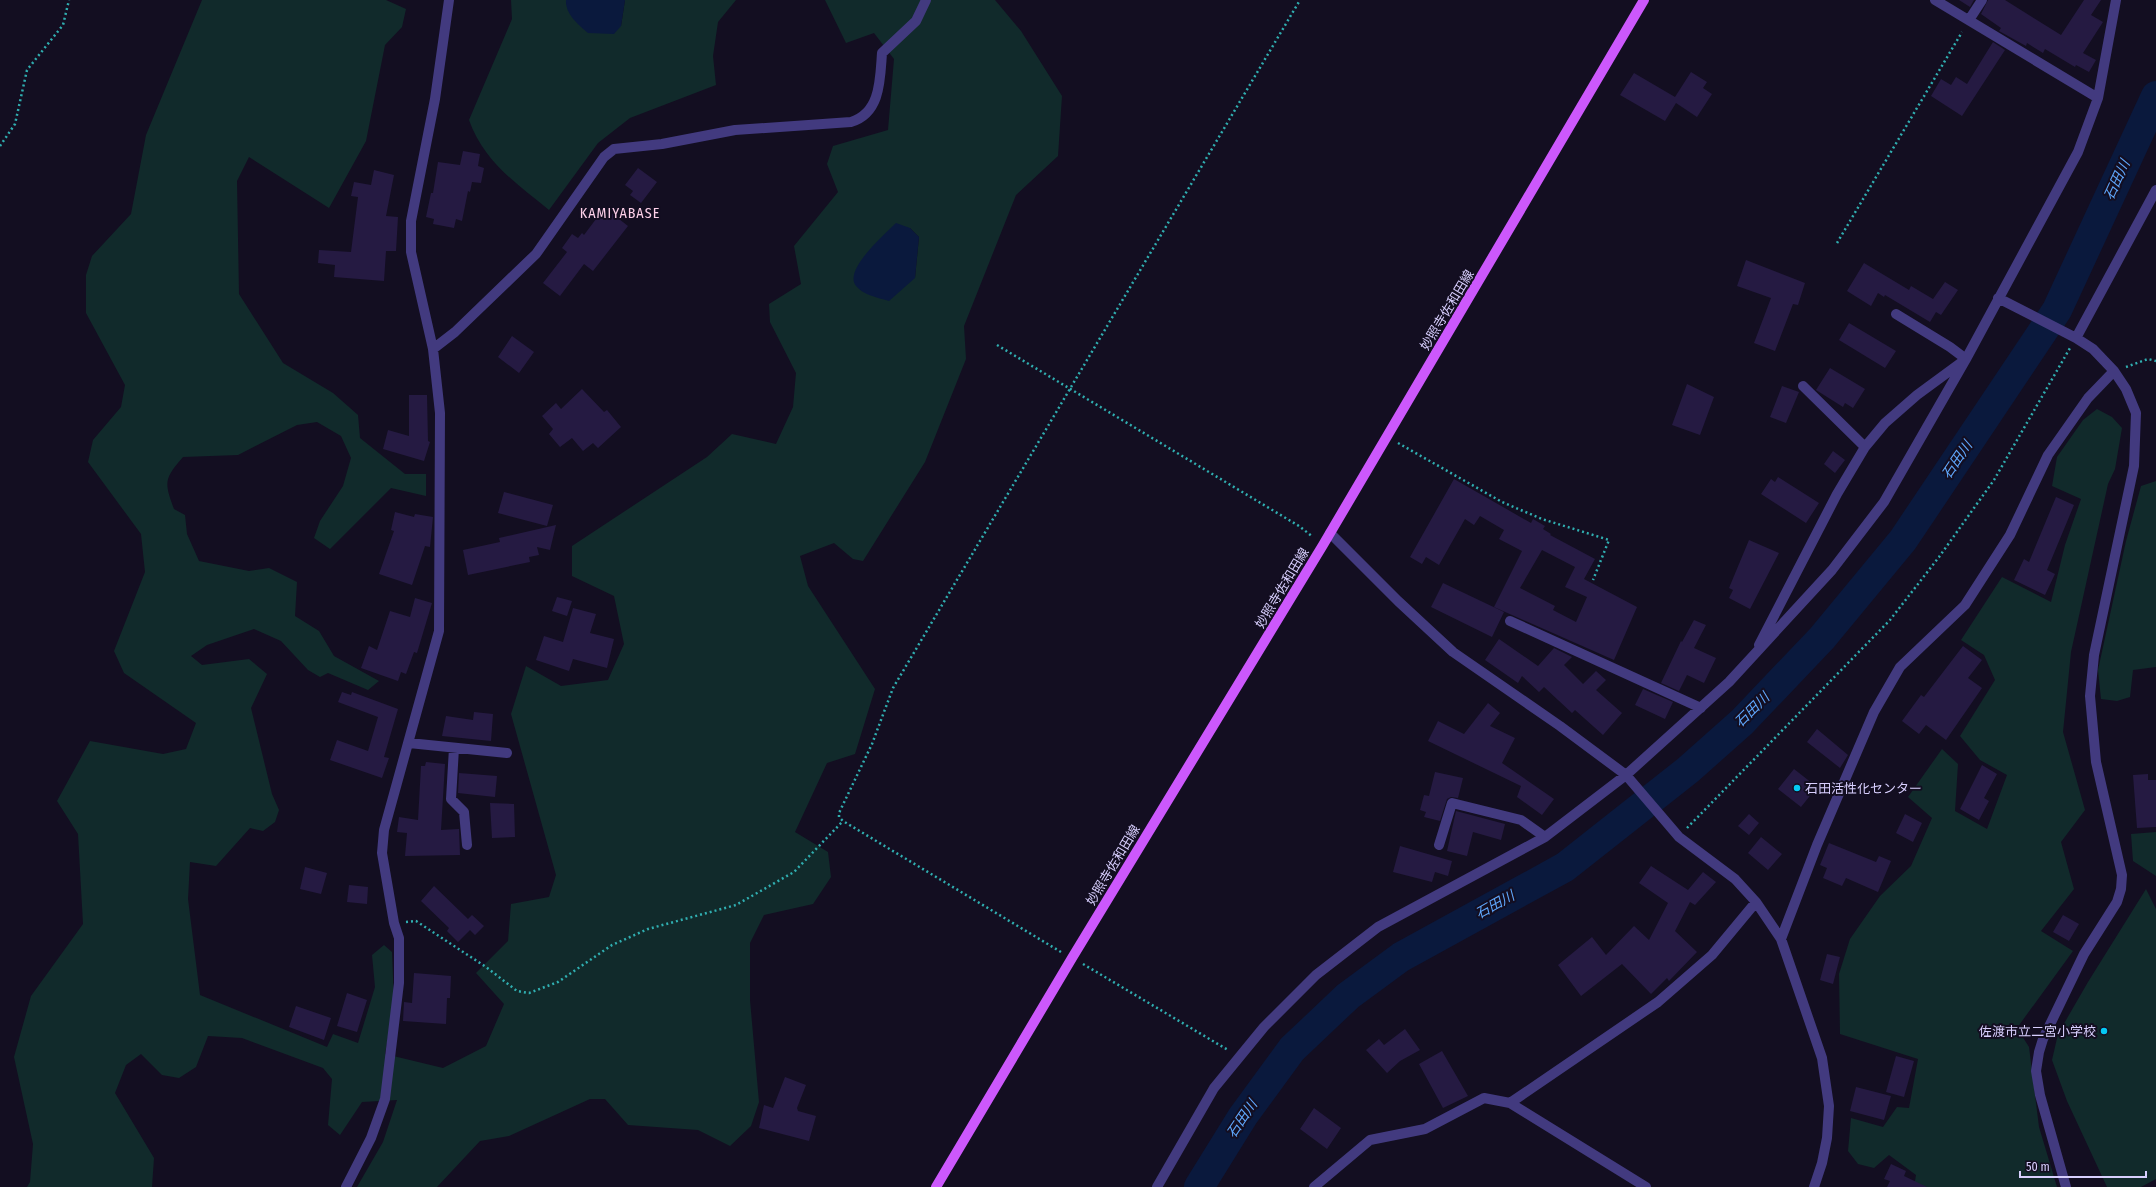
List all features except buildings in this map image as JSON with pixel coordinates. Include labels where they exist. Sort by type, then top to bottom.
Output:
[{"type":"main road","name":"妙照寺佐和田線","points":[[936,1187],[1072,958],[1323,545],[1644,0]]},
{"type":"street","points":[[346,1187],[371,1138],[385,1099],[399,984],[399,938],[394,923],[382,853],[384,830],[439,631],[440,413],[433,349],[411,252],[411,220],[435,99],[449,0]]},
{"type":"street","points":[[433,349],[455,332],[536,254],[604,157],[614,149],[662,144],[735,130],[851,122],[862,119],[877,98],[882,53],[916,21],[926,0]]},
{"type":"street","points":[[1935,0],[2098,98]]},
{"type":"street","points":[[1969,20],[1982,0]]},
{"type":"street","points":[[1157,1187],[1214,1088],[1238,1056],[1264,1027],[1316,976],[1378,927],[1545,837],[1629,779],[1753,656],[1832,570],[1884,502],[1966,359],[2078,152],[2098,98],[2116,0]]},
{"type":"street","points":[[2071,335],[2156,190]]},
{"type":"street","points":[[1998,298],[2071,335],[2093,349],[2114,371],[2126,389],[2136,413],[2134,466],[2094,655],[2090,696],[2096,762],[2122,875],[2121,889],[2117,902],[2084,954],[2043,1039],[2036,1071],[2040,1095],[2066,1187]]},
{"type":"street","points":[[1896,314],[1950,347],[1966,359]]},
{"type":"street","points":[[1753,656],[1837,494],[1865,447],[1890,418],[1917,395],[1966,359]]},
{"type":"street","points":[[1781,939],[1817,846],[1874,712],[1900,667],[1965,605],[2010,536],[2048,455],[2088,398],[2114,371]]},
{"type":"street","points":[[1803,386],[1865,447]]},
{"type":"street","points":[[1330,532],[1398,601],[1453,652],[1560,726],[1629,779],[1676,833],[1735,879],[1756,902],[1781,939],[1822,1058],[1828,1099],[1827,1138],[1822,1163],[1814,1187]]},
{"type":"street","points":[[1510,621],[1701,708]]},
{"type":"street","points":[[409,743],[507,753]]},
{"type":"street","points":[[454,748],[451,799],[464,812],[467,845]]},
{"type":"street","points":[[1439,845],[1452,803],[1521,820],[1545,837]]},
{"type":"street","points":[[1510,1103],[1658,1002],[1712,955],[1756,902]]},
{"type":"street","points":[[1314,1187],[1370,1140],[1426,1129],[1484,1098],[1510,1103],[1646,1187]]},
{"type":"path","points":[[0,146],[15,124],[27,70],[63,25],[69,0]]},
{"type":"path","points":[[1238,1056],[843,821],[839,817],[839,813],[872,744],[893,688],[1300,0]]},
{"type":"path","points":[[1837,243],[1969,20]]},
{"type":"path","points":[[1676,833],[1890,620],[1939,557],[1994,480],[2071,335]]},
{"type":"path","points":[[997,345],[1299,526],[1323,545]]},
{"type":"path","points":[[2114,371],[2148,359],[2156,361]]},
{"type":"path","points":[[1387,437],[1451,475],[1502,502],[1542,519],[1609,540],[1592,580]]},
{"type":"path","points":[[394,923],[416,921],[486,967],[517,991],[529,993],[558,982],[612,945],[648,929],[736,905],[794,872],[843,821]]},
{"type":"green space","points":[[202,0],[386,0],[406,9],[402,27],[385,45],[366,141],[329,208],[249,157],[237,181],[239,294],[283,363],[333,393],[358,415],[360,438],[405,474],[426,474],[426,496],[391,488],[330,549],[314,538],[320,521],[343,486],[351,458],[341,436],[317,422],[297,425],[238,455],[183,457],[169,476],[167,486],[174,509],[185,515],[187,534],[199,561],[249,571],[269,568],[297,582],[295,616],[319,631],[334,656],[379,681],[368,690],[328,673],[320,677],[308,670],[281,641],[254,629],[207,645],[191,656],[202,665],[249,659],[267,674],[251,708],[272,794],[279,810],[275,822],[263,831],[250,828],[216,866],[190,862],[188,899],[200,995],[327,1047],[333,1034],[358,1043],[375,987],[372,955],[384,945],[392,952],[394,1002],[385,1054],[443,1068],[486,1046],[504,1004],[476,973],[508,941],[511,904],[549,897],[556,875],[511,714],[526,666],[561,686],[608,680],[624,644],[614,596],[572,576],[572,546],[707,457],[732,434],[776,444],[793,407],[796,373],[770,322],[769,304],[801,284],[794,246],[838,192],[827,164],[833,146],[888,130],[894,59],[874,33],[846,43],[825,0],[995,0],[1021,31],[1062,96],[1058,156],[1016,195],[964,326],[966,359],[925,462],[863,561],[853,559],[834,543],[800,556],[808,586],[875,689],[855,754],[827,763],[795,832],[828,852],[831,877],[813,904],[764,915],[750,943],[750,1000],[759,1102],[751,1126],[730,1146],[698,1130],[628,1125],[605,1099],[590,1099],[509,1136],[480,1141],[437,1187],[357,1187],[383,1142],[397,1100],[362,1102],[340,1135],[328,1125],[332,1079],[323,1068],[242,1038],[208,1036],[196,1067],[179,1078],[162,1075],[141,1054],[126,1065],[115,1093],[154,1158],[152,1187],[27,1187],[30,1182],[33,1144],[14,1057],[31,996],[83,924],[78,834],[57,801],[90,741],[163,754],[186,749],[196,723],[124,673],[114,651],[145,572],[141,534],[88,462],[93,440],[121,407],[125,385],[86,313],[86,275],[92,256],[131,214],[146,135]],"holes":[[[910,228],[919,237],[915,278]]]},
{"type":"green space","points":[[511,0],[566,0],[566,4],[621,26],[625,0],[736,0],[718,22],[713,56],[716,85],[630,118],[598,143],[549,210],[513,181],[492,160],[475,135],[469,120],[512,19]]},
{"type":"green space","points":[[2097,409],[2112,417],[2122,428],[2115,469],[2108,484],[2071,652],[2063,732],[2085,810],[2061,842],[2074,889],[2041,931],[2073,951],[2017,1028],[2029,1047],[2039,1127],[2057,1187],[1914,1187],[1916,1175],[1889,1155],[1874,1168],[1858,1164],[1848,1151],[1851,1118],[1883,1127],[1897,1107],[1909,1108],[1918,1059],[1840,1034],[1839,974],[1850,939],[1880,896],[1911,866],[1932,818],[1908,797],[1942,749],[1958,764],[1955,811],[1987,829],[2007,775],[1980,760],[1960,736],[1995,680],[1984,655],[1961,640],[2002,577],[2051,602],[2065,545],[2081,499],[2052,486],[2057,457],[2083,420]]},
{"type":"green space","points":[[2156,481],[2156,667],[2133,670],[2130,697],[2117,701],[2101,699],[2098,670],[2126,541],[2141,486]]},
{"type":"green space","points":[[2156,832],[2156,876],[2133,861],[2131,834]]},
{"type":"green space","name":"佐渡市立二宮小学校","points":[[2146,889],[2156,909],[2156,1179],[2141,1187],[2107,1187],[2067,1101],[2052,1060],[2058,1034],[2088,982]]},
{"type":"water","points":[[566,0],[625,0],[621,26],[614,34],[588,33],[570,14],[566,5]]},
{"type":"water","points":[[896,223],[910,228],[919,237],[915,278],[889,301],[863,292],[856,286],[854,279],[855,271],[860,262]]},
{"type":"waterway","name":"石田川","points":[[1199,1187],[1243,1116],[1292,1049],[1348,996],[1401,957],[1565,867],[1688,770],[1742,722],[1822,638],[1903,540],[2057,310],[2156,96]]},
{"type":"place","name":"石田活性化センター","points":[[1797,788]]},
{"type":"place","name":"佐渡市立二宮小学校","points":[[2104,1031]]},
{"type":"district","name":"KAMIYABASE","points":[[620,213]]}]
